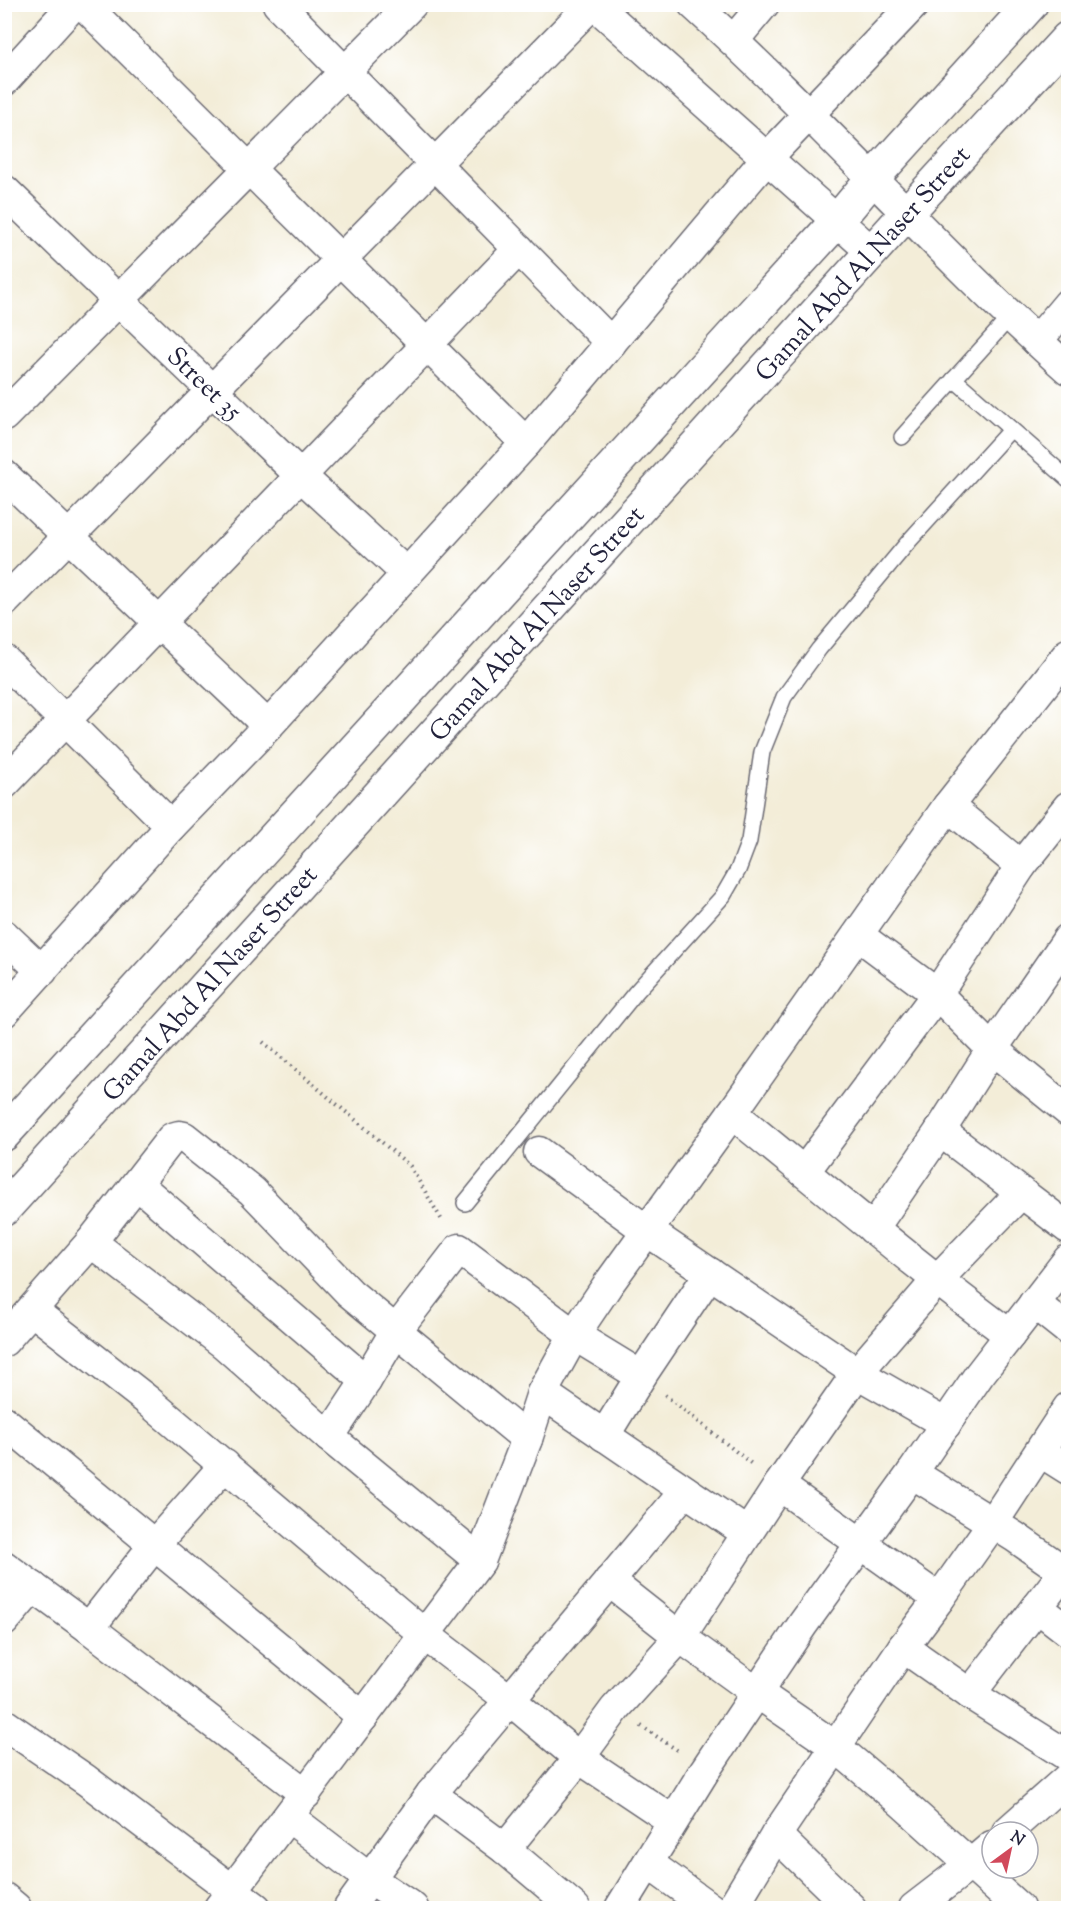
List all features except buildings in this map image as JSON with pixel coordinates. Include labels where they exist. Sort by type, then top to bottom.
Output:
[{"type":"main road","name":"Gamal Abd Al Naser Street","points":[[4,1134],[1031,4]]},
{"type":"main road","name":"Gamal Abd Al Naser Street","points":[[4,1209],[1068,38]]},
{"type":"street","points":[[4,81],[74,4]]},
{"type":"street","points":[[83,4],[526,443]]},
{"type":"street","points":[[278,4],[611,343]]},
{"type":"street","points":[[4,416],[412,4]]},
{"type":"street","points":[[4,602],[593,4],[872,252]]},
{"type":"street","points":[[693,4],[734,40],[906,214],[1036,341],[1068,369]]},
{"type":"street","points":[[734,40],[764,4]]},
{"type":"street","points":[[4,1012],[171,826],[268,726],[526,443],[767,158],[908,6]]},
{"type":"street","name":"Street 35","points":[[4,190],[301,476],[407,574]]},
{"type":"street","points":[[4,784],[519,249]]},
{"type":"street","points":[[1036,341],[1068,304]]},
{"type":"street","points":[[4,475],[268,726]]},
{"type":"street","points":[[4,1724],[86,1780],[236,1903],[297,1806],[480,1561],[527,1439],[542,1393],[574,1335],[646,1230],[732,1113],[948,806],[1068,654]]},
{"type":"street","points":[[4,660],[171,826]]},
{"type":"street","points":[[948,806],[1021,866]]},
{"type":"street","points":[[804,1172],[937,994],[1021,866],[1068,807]]},
{"type":"street","points":[[4,935],[42,971]]},
{"type":"street","points":[[858,935],[937,994],[992,1049],[1068,1111]]},
{"type":"street","points":[[873,1229],[940,1131],[992,1049],[1068,942]]},
{"type":"street","points":[[732,1113],[873,1229],[1010,1335]]},
{"type":"street","points":[[940,1131],[1068,1228]]},
{"type":"street","points":[[4,1341],[92,1242],[172,1138],[179,1136],[184,1137],[252,1191],[350,1293],[527,1439]]},
{"type":"street","points":[[539,1152],[646,1230],[857,1372],[946,1424]]},
{"type":"street","points":[[137,1184],[366,1381]]},
{"type":"street","points":[[505,1848],[579,1758],[615,1709],[680,1637],[779,1485],[857,1372],[938,1279],[1021,1193]]},
{"type":"street","points":[[92,1242],[224,1344],[328,1437],[480,1561]]},
{"type":"street","points":[[328,1437],[366,1381],[395,1332],[459,1249],[574,1335],[641,1376]]},
{"type":"street","points":[[620,1908],[756,1692],[979,1375],[1068,1260]]},
{"type":"street","points":[[604,1436],[710,1273]]},
{"type":"street","points":[[1034,1303],[1068,1330]]},
{"type":"street","points":[[33,1311],[147,1400],[425,1635],[510,1700],[579,1758],[673,1821]]},
{"type":"street","points":[[542,1393],[747,1533]]},
{"type":"street","points":[[732,1908],[776,1835],[903,1647],[992,1524],[1068,1408]]},
{"type":"street","points":[[4,1420],[363,1717]]},
{"type":"street","points":[[1041,1452],[1068,1469]]},
{"type":"street","points":[[89,1628],[155,1544],[225,1465]]},
{"type":"street","points":[[912,1473],[1067,1569],[970,1694]]},
{"type":"street","points":[[779,1485],[939,1599]]},
{"type":"street","points":[[349,1908],[431,1794],[685,1491]]},
{"type":"street","points":[[4,1566],[89,1628],[297,1806],[370,1879],[413,1908]]},
{"type":"street","points":[[609,1581],[680,1637],[836,1747],[900,1801],[980,1854]]},
{"type":"street","points":[[4,1621],[33,1587]]},
{"type":"street","points":[[1037,1607],[1068,1631]]},
{"type":"street","points":[[903,1647],[970,1694],[1068,1756]]},
{"type":"street","points":[[1021,1820],[1068,1778]]},
{"type":"street","points":[[431,1794],[505,1848],[575,1908]]},
{"type":"street","points":[[776,1835],[851,1908]]},
{"type":"street","points":[[914,1908],[980,1856]]},
{"type":"street","points":[[648,1863],[710,1908]]},
{"type":"street","points":[[999,1880],[1019,1908]]},
{"type":"street","points":[[4,1898],[16,1908]]},
{"type":"lane","points":[[902,437],[1011,316]]},
{"type":"lane","points":[[954,379],[1068,479]]},
{"type":"lane","points":[[465,1203],[636,992],[723,896],[738,870],[748,841],[762,752],[784,697],[819,649],[910,540],[1011,429]]},
{"type":"path","points":[[263,1042],[410,1166],[459,1249]]},
{"type":"path","points":[[641,1376],[779,1485]]},
{"type":"path","points":[[615,1709],[705,1770]]}]
